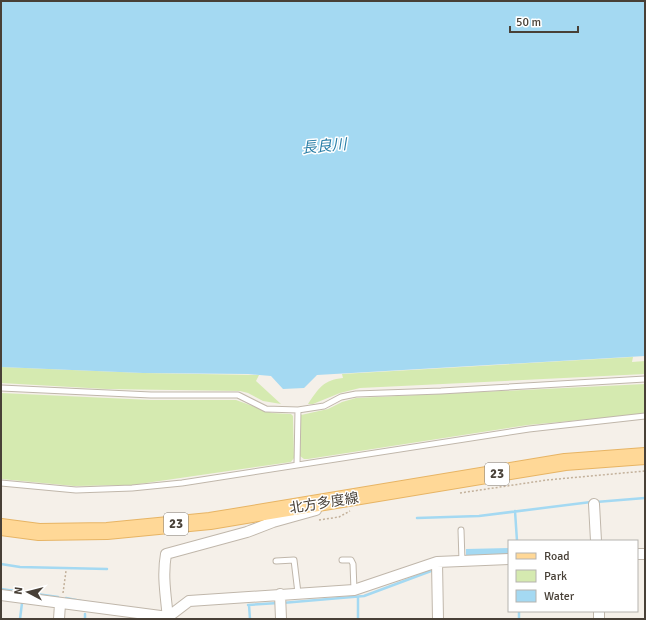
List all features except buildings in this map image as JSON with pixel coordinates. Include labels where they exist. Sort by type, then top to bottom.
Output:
[{"type":"main road","name":"北方多度線","points":[[1,527],[40,532],[107,531],[210,521],[351,504],[565,462],[645,456]]},
{"type":"street","points":[[168,618],[164,590],[164,568],[166,554],[247,532],[273,522],[330,506],[351,504]]},
{"type":"street","points":[[594,504],[596,540]]},
{"type":"street","points":[[1,595],[136,616],[168,618],[189,601],[280,600],[298,593],[354,590],[437,562],[508,559]]},
{"type":"street","points":[[437,562],[438,619]]},
{"type":"street","points":[[280,600],[281,619]]},
{"type":"street","points":[[58,619],[61,604]]},
{"type":"lane","points":[[1,388],[151,395],[238,395],[266,409],[298,410],[324,406],[341,398],[356,394],[441,391],[645,379]]},
{"type":"lane","points":[[297,464],[298,410]]},
{"type":"lane","points":[[1,483],[76,490],[132,488],[182,483],[529,428],[645,416]]},
{"type":"lane","points":[[461,530],[462,561]]},
{"type":"lane","points":[[276,561],[294,560],[298,593]]},
{"type":"lane","points":[[342,560],[351,560],[353,564],[354,590]]},
{"type":"path","points":[[455,494],[547,480],[645,471]]},
{"type":"path","points":[[316,520],[339,516],[351,504]]},
{"type":"path","points":[[61,604],[66,571]]},
{"type":"green space","points":[[633,357],[632,362],[645,361],[645,374],[360,388],[340,393],[313,404],[308,404],[315,393],[322,386],[336,379],[343,378],[342,374]]},
{"type":"green space","points":[[1,367],[143,373],[259,375],[256,381],[281,404],[263,401],[248,393],[240,391],[106,389],[1,383]]},
{"type":"green space","points":[[645,384],[645,414],[528,425],[308,459],[304,459],[300,456],[301,415],[328,409],[342,402],[356,398]]},
{"type":"green space","points":[[1,393],[151,400],[236,400],[272,413],[291,414],[293,416],[294,458],[291,462],[132,485],[74,486],[1,479]]},
{"type":"water","name":"長良川","points":[[1,1],[645,1],[645,356],[317,375],[304,388],[283,389],[271,376],[248,374],[143,373],[1,367]]},
{"type":"water","points":[[508,548],[508,554],[466,556],[466,549]]},
{"type":"waterway","points":[[596,502],[645,498]]},
{"type":"waterway","points":[[417,518],[479,516],[591,502]]},
{"type":"waterway","points":[[515,511],[517,540]]},
{"type":"waterway","points":[[1,564],[20,567],[107,569]]},
{"type":"waterway","points":[[282,603],[364,596],[431,571]]},
{"type":"waterway","points":[[1,589],[58,597]]},
{"type":"waterway","points":[[358,597],[358,619]]},
{"type":"waterway","points":[[66,598],[81,601]]},
{"type":"waterway","points":[[20,619],[22,603]]},
{"type":"waterway","points":[[248,605],[278,603]]},
{"type":"waterway","points":[[249,605],[250,619]]},
{"type":"waterway","points":[[519,612],[519,619]]},
{"type":"waterway","points":[[85,614],[85,619]]}]
